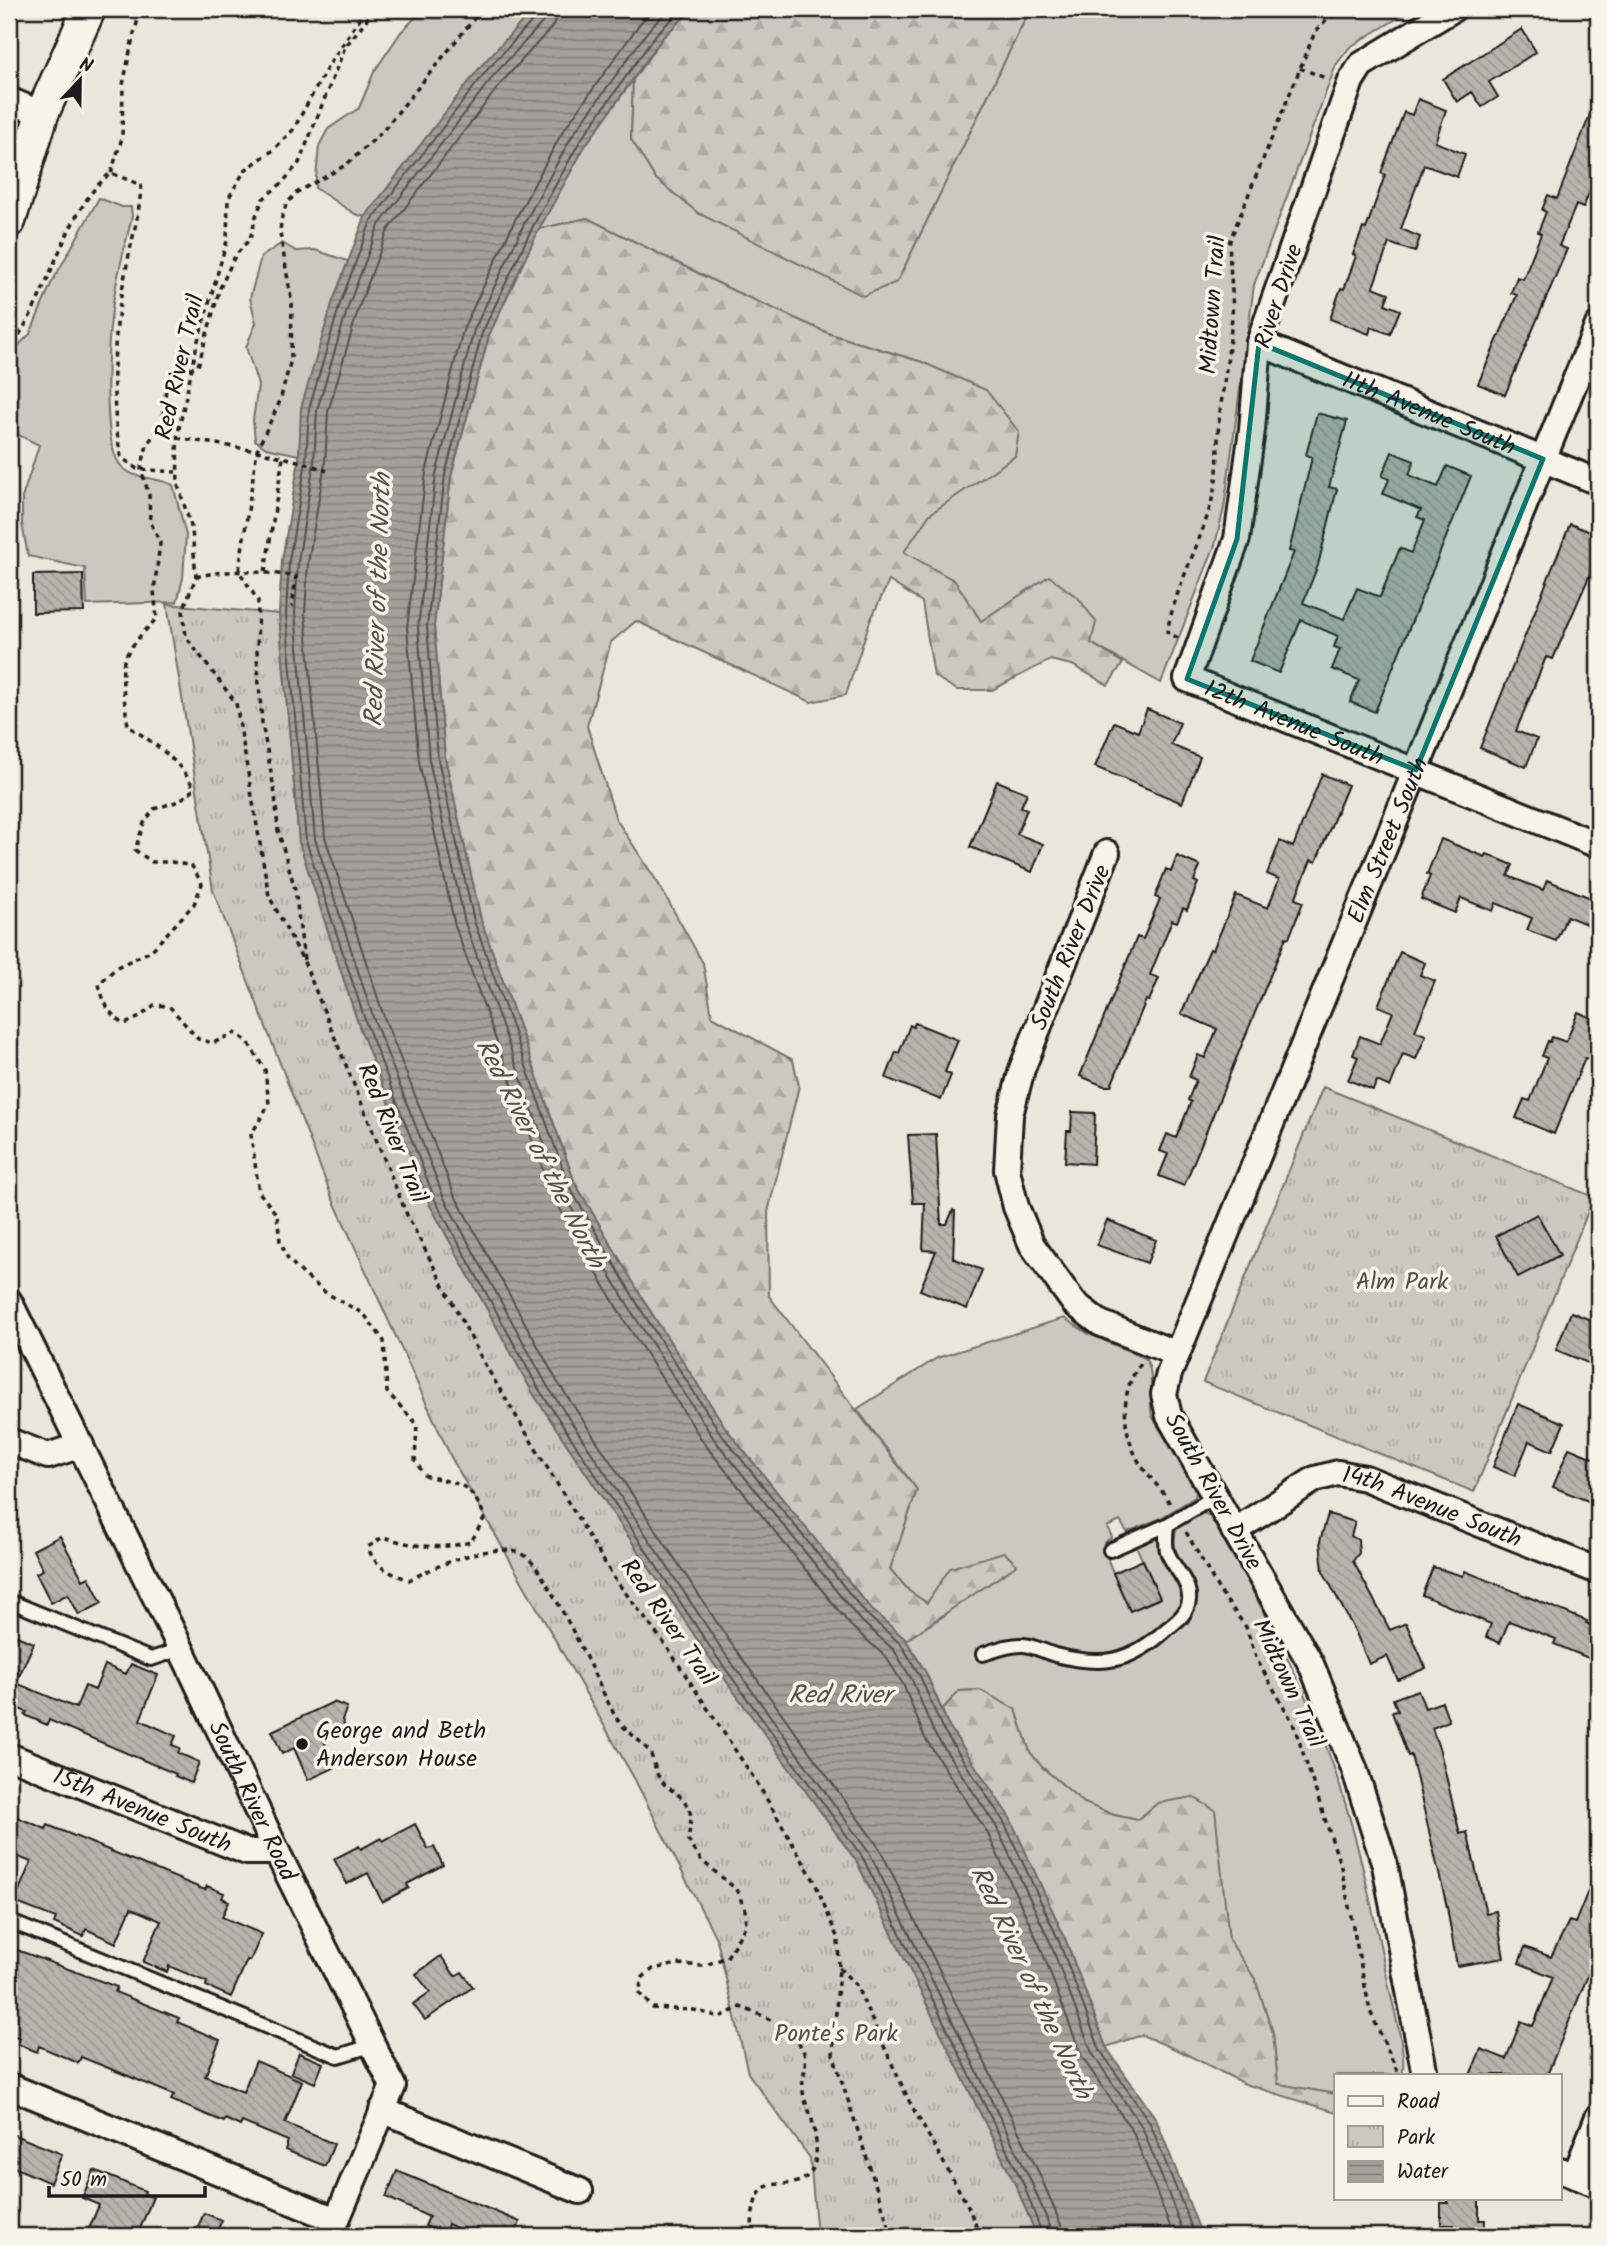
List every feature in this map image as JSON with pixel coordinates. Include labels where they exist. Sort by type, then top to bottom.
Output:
[{"type":"street","points":[[9,221],[42,114],[89,9]]},
{"type":"street","name":"River Drive","points":[[1187,679],[1237,539],[1252,430],[1259,343],[1349,86],[1361,65],[1453,9]]},
{"type":"street","points":[[9,100],[42,114]]},
{"type":"street","name":"Elm Street South","points":[[1177,1354],[1598,325]]},
{"type":"street","name":"11th Avenue South","points":[[1259,343],[1598,482]]},
{"type":"street","name":"12th Avenue South","points":[[1187,679],[1598,845]]},
{"type":"street","name":"South River Drive","points":[[1107,853],[1022,1069],[1010,1115],[1007,1170],[1016,1207],[1032,1245],[1074,1303],[1100,1323],[1177,1354],[1164,1394],[1169,1416],[1311,1664],[1354,1768],[1385,1865],[1425,2074]]},
{"type":"street","name":"South River Road","points":[[9,1301],[393,2086],[333,2228]]},
{"type":"street","points":[[9,1441],[48,1456],[81,1445]]},
{"type":"street","name":"14th Avenue South","points":[[1234,1531],[1315,1479],[1338,1474],[1365,1478],[1598,1571]]},
{"type":"street","name":"15th Avenue South","points":[[9,1756],[247,1852],[277,1852]]},
{"type":"street","points":[[9,2086],[333,2228]]},
{"type":"street","points":[[382,2110],[580,2191]]},
{"type":"street","points":[[1578,2177],[1598,2117]]},
{"type":"lane","points":[[1110,1550],[1173,1522],[1216,1496]]},
{"type":"lane","points":[[983,1654],[1010,1646],[1026,1645],[1083,1662],[1105,1662],[1127,1657],[1150,1644],[1183,1615],[1189,1601],[1188,1590],[1168,1552],[1165,1537],[1173,1522]]},
{"type":"lane","points":[[9,1601],[151,1659],[181,1649]]},
{"type":"lane","points":[[9,1921],[338,2056],[374,2045]]},
{"type":"path","points":[[9,335],[19,335],[31,316],[71,227],[99,181],[111,173],[122,138],[123,85],[141,9]]},
{"type":"path","name":"Red River Trail","points":[[366,9],[327,68],[293,130],[272,151],[245,170],[228,199],[227,241],[191,370],[177,438],[178,485],[192,530],[195,577],[183,610],[186,637],[236,703],[269,896],[304,962],[407,1215],[484,1363],[614,1578],[667,1647],[759,1786],[814,1880],[838,1939],[839,1968],[833,2054],[892,2236]]},
{"type":"path","points":[[375,9],[345,47],[299,163],[283,182],[263,199],[250,239],[235,256],[220,288],[198,366],[178,373],[167,381],[162,422],[147,445],[141,470],[149,495],[150,521],[160,543],[154,591],[157,618],[139,637],[124,660],[128,726],[156,745],[188,778],[194,789],[180,801],[154,808],[144,823],[135,850],[152,862],[192,866],[202,884],[194,904],[151,951],[117,967],[99,984],[103,1000],[116,1019],[125,1024],[140,1017],[154,1005],[169,1006],[198,1039],[213,1043],[235,1033],[248,1042],[265,1070],[269,1104],[251,1135],[259,1192],[277,1215],[280,1241],[288,1259],[326,1293],[364,1314],[384,1341],[387,1392],[417,1424],[415,1460],[424,1475],[460,1483],[476,1496],[485,1517],[471,1542],[445,1548],[412,1545],[383,1537],[368,1547],[371,1558],[387,1572],[409,1580],[482,1552],[506,1548],[526,1555],[543,1577],[617,1719],[650,1752],[661,1780],[681,1795],[691,1812],[688,1840],[701,1860],[736,1889],[746,1909],[746,1925],[727,1956],[703,1966],[678,1964],[653,1969],[642,1978],[639,1993],[653,2008],[694,2010],[720,2017],[740,2007],[760,2014],[784,2030],[801,2046],[807,2063],[803,2076],[803,2092],[812,2120],[816,2158],[811,2172],[796,2184],[769,2185],[762,2189],[753,2208],[753,2236]]},
{"type":"path","points":[[304,962],[295,889],[278,830],[275,794],[262,723],[257,658],[258,601],[239,570],[257,450],[280,401],[290,359],[292,304],[280,233],[286,205],[296,193],[346,165],[381,134],[482,9]]},
{"type":"path","name":"Midtown Trail","points":[[1200,645],[1167,632],[1171,611],[1207,518],[1217,479],[1219,423],[1232,316],[1233,280],[1228,263],[1230,240],[1315,32],[1325,21],[1344,9]]},
{"type":"path","points":[[1300,68],[1349,86]]},
{"type":"path","points":[[111,173],[141,185],[140,207],[125,271],[117,323],[113,384],[121,457],[137,469],[177,472]]},
{"type":"path","points":[[177,438],[257,450],[327,471]]},
{"type":"path","points":[[265,572],[283,456]]},
{"type":"path","points":[[195,577],[217,571],[239,570],[296,576],[292,607]]},
{"type":"path","name":"Midtown Trail","points":[[1177,1354],[1144,1361],[1131,1377],[1125,1409],[1132,1444],[1142,1466],[1165,1494],[1173,1522],[1246,1627],[1257,1660],[1293,1723],[1341,1867],[1370,2011],[1399,2074]]},
{"type":"path","points":[[839,1968],[856,1985],[909,2101],[968,2206],[981,2236]]},
{"type":"highlighted area","points":[[1259,343],[1543,459],[1416,770],[1187,679],[1237,539]]},
{"type":"green space","points":[[424,9],[534,9],[482,65],[365,217],[355,214],[315,188],[319,146],[328,129],[359,108],[374,72],[401,32]]},
{"type":"green space","points":[[693,9],[1030,9],[897,282],[863,296],[698,213],[655,178],[631,139],[633,80],[663,37]]},
{"type":"green space","points":[[1030,9],[1413,9],[1350,47],[1336,65],[1254,285],[1224,508],[1215,545],[1161,683],[1091,643],[1049,577],[981,622],[955,581],[903,552],[929,514],[1015,456],[922,362],[830,334],[734,291],[587,218],[539,229],[585,146],[633,80],[631,139],[698,213],[731,228],[897,282]]},
{"type":"green space","points":[[99,198],[122,207],[131,207],[132,216],[110,325],[107,393],[111,440],[116,457],[128,472],[173,485],[186,535],[183,578],[177,602],[87,605],[85,568],[28,556],[22,524],[22,498],[39,445],[9,430],[13,421],[14,350],[30,334],[51,284]]},
{"type":"green space","points":[[587,218],[734,291],[830,334],[922,362],[986,390],[1019,432],[1015,456],[930,514],[904,552],[955,581],[981,621],[1049,576],[1079,599],[1096,622],[1091,643],[1123,663],[1108,685],[1072,665],[1050,660],[992,690],[957,690],[934,676],[922,602],[889,581],[870,621],[846,695],[811,702],[636,621],[611,642],[587,726],[616,819],[658,883],[703,963],[712,1016],[793,1060],[799,1086],[768,1212],[769,1296],[917,1490],[890,1569],[909,1591],[927,1603],[950,1568],[1004,1552],[1017,1565],[906,1640],[871,1609],[727,1430],[647,1306],[575,1183],[481,920],[445,758],[434,626],[451,477],[489,335],[539,229]]},
{"type":"green space","points":[[282,243],[296,251],[315,250],[348,261],[333,301],[302,408],[299,455],[266,448],[255,440],[253,420],[258,385],[246,347],[256,323],[250,298],[261,257]]},
{"type":"green space","name":"Ponte's Park","points":[[167,604],[279,614],[299,842],[359,1026],[430,1205],[534,1395],[709,1657],[857,1862],[1016,2186],[1037,2236],[817,2236],[810,2158],[748,2073],[717,1940],[634,1778],[451,1457],[331,1195],[213,890]]},
{"type":"green space","name":"Alm Park","points":[[1323,1087],[1594,1197],[1474,1492],[1203,1382]]},
{"type":"green space","points":[[1064,1318],[1089,1334],[1145,1358],[1151,1379],[1152,1416],[1197,1490],[1195,1497],[1159,1519],[1127,1532],[1120,1521],[1107,1527],[1112,1537],[1104,1543],[1109,1563],[1130,1611],[1160,1599],[1136,1546],[1160,1535],[1164,1561],[1180,1594],[1178,1613],[1183,1615],[1188,1623],[1195,1601],[1194,1593],[1175,1549],[1176,1529],[1202,1513],[1209,1515],[1287,1657],[1326,1746],[1354,1833],[1369,1893],[1399,2030],[1403,2056],[1402,2074],[1334,2074],[1334,2094],[1278,2084],[1273,2033],[1255,1980],[1229,1940],[1218,1852],[1158,1803],[1137,1820],[1114,1815],[1084,1803],[1042,1767],[1030,1752],[1016,1710],[980,1690],[959,1691],[942,1710],[926,1673],[906,1640],[945,1615],[909,1591],[890,1569],[917,1490],[857,1409],[937,1358]]},
{"type":"green space","points":[[980,1690],[1016,1710],[1030,1752],[1042,1767],[1084,1803],[1114,1815],[1137,1820],[1158,1803],[1193,1797],[1215,1810],[1229,1940],[1255,1979],[1273,2033],[1278,2084],[1334,2094],[1334,2111],[1245,2084],[1142,2035],[1106,2047],[1064,1936],[1010,1819],[948,1725],[942,1710],[959,1691]]},
{"type":"water","name":"Red River","points":[[534,9],[693,9],[663,37],[585,146],[539,229],[489,335],[451,476],[434,626],[445,758],[481,920],[575,1183],[647,1306],[727,1430],[871,1609],[906,1640],[926,1673],[948,1725],[1010,1818],[1064,1936],[1106,2047],[1156,2119],[1202,2236],[1037,2236],[1016,2186],[857,1862],[709,1657],[534,1395],[430,1205],[359,1026],[299,842],[279,614],[282,560],[299,460],[301,408],[333,301],[365,217],[482,65]]},
{"type":"building","points":[[1522,29],[1536,52],[1489,82],[1498,97],[1482,107],[1472,92],[1457,102],[1443,79]]},
{"type":"building","points":[[1598,94],[1598,156],[1591,174],[1596,176],[1583,208],[1576,205],[1559,246],[1567,249],[1505,395],[1478,384],[1517,295],[1511,293],[1517,277],[1523,279],[1541,234],[1538,232],[1546,212],[1542,210],[1548,195],[1557,199]]},
{"type":"building","points":[[1418,99],[1446,110],[1435,142],[1465,154],[1457,177],[1424,165],[1401,229],[1420,237],[1415,252],[1389,243],[1373,287],[1389,293],[1385,304],[1400,310],[1390,334],[1371,327],[1369,334],[1330,319],[1356,256],[1353,254],[1363,228],[1366,229],[1385,175],[1381,173],[1404,112],[1412,115]]},
{"type":"building","points":[[1317,413],[1347,421],[1329,487],[1337,489],[1318,565],[1303,603],[1344,619],[1357,588],[1380,597],[1400,548],[1411,553],[1425,520],[1417,517],[1421,510],[1383,494],[1389,479],[1382,476],[1392,452],[1414,461],[1409,475],[1438,487],[1447,466],[1471,476],[1375,712],[1350,702],[1359,680],[1332,669],[1340,649],[1334,647],[1338,636],[1301,620],[1279,673],[1250,661],[1294,552],[1289,551],[1312,457],[1306,455]]},
{"type":"building","points":[[1570,524],[1598,535],[1598,567],[1594,565],[1553,659],[1546,657],[1516,731],[1537,739],[1526,767],[1480,748]]},
{"type":"building","points":[[83,574],[84,612],[33,613],[33,575]]},
{"type":"building","points":[[1147,709],[1180,723],[1171,745],[1200,757],[1182,803],[1095,767],[1114,722],[1138,732]]},
{"type":"building","points":[[1322,774],[1348,785],[1316,862],[1311,860],[1295,899],[1303,902],[1289,938],[1286,937],[1184,1186],[1159,1176],[1168,1154],[1160,1151],[1167,1134],[1176,1138],[1191,1102],[1188,1100],[1196,1080],[1189,1077],[1198,1055],[1205,1058],[1217,1029],[1181,1014],[1210,949],[1213,950],[1236,895],[1268,908],[1279,879],[1267,874],[1280,841],[1293,847]]},
{"type":"building","points":[[997,781],[1027,793],[1021,807],[1027,809],[1017,834],[1043,844],[1032,872],[970,847]]},
{"type":"building","points":[[1441,839],[1513,865],[1508,876],[1543,890],[1547,880],[1598,901],[1598,929],[1567,916],[1556,941],[1527,930],[1532,918],[1496,903],[1493,911],[1461,898],[1455,913],[1421,899],[1430,876],[1427,874]]},
{"type":"building","points":[[1177,856],[1200,866],[1194,881],[1198,883],[1187,910],[1183,908],[1177,922],[1172,920],[1150,975],[1159,978],[1149,1001],[1146,1000],[1111,1086],[1104,1086],[1080,1076],[1137,937],[1143,939],[1160,899],[1155,897],[1166,869],[1171,872]]},
{"type":"building","points":[[1400,952],[1425,963],[1420,975],[1435,981],[1415,1031],[1426,1035],[1416,1059],[1403,1054],[1390,1087],[1377,1081],[1373,1090],[1348,1080],[1358,1057],[1353,1055],[1360,1036],[1380,1044],[1393,1012],[1378,1006]]},
{"type":"building","points":[[1578,1012],[1598,1021],[1598,1040],[1590,1060],[1585,1058],[1554,1134],[1516,1118],[1524,1099],[1530,1101],[1547,1058],[1542,1056],[1548,1041],[1550,1042],[1552,1037],[1566,1042]]},
{"type":"building","points":[[915,1023],[958,1040],[945,1072],[951,1075],[941,1100],[886,1078],[910,1025],[913,1027]]},
{"type":"building","points":[[1072,1112],[1095,1113],[1093,1164],[1065,1162],[1067,1131],[1071,1131]]},
{"type":"building","points":[[936,1134],[941,1224],[947,1224],[953,1210],[955,1211],[953,1258],[982,1270],[967,1309],[920,1290],[936,1251],[923,1250],[925,1203],[913,1203],[908,1135]]},
{"type":"building","points":[[1537,1214],[1560,1255],[1518,1277],[1496,1236]]},
{"type":"building","points":[[1107,1220],[1156,1240],[1147,1263],[1097,1245]]},
{"type":"building","points":[[1571,1312],[1598,1323],[1598,1367],[1556,1350]]},
{"type":"building","points":[[1518,1404],[1564,1423],[1552,1451],[1529,1441],[1515,1476],[1493,1467]]},
{"type":"building","points":[[1569,1448],[1598,1460],[1598,1505],[1553,1487]]},
{"type":"building","points":[[1328,1514],[1355,1522],[1351,1536],[1358,1540],[1359,1553],[1353,1561],[1390,1630],[1406,1623],[1426,1668],[1398,1680],[1387,1656],[1369,1664],[1323,1571],[1320,1541]]},
{"type":"building","points":[[60,1536],[83,1580],[89,1577],[102,1603],[79,1615],[68,1594],[51,1603],[36,1573],[43,1570],[33,1550]]},
{"type":"building","points":[[1143,1560],[1160,1598],[1130,1611],[1113,1573]]},
{"type":"building","points":[[1433,1567],[1463,1576],[1465,1571],[1587,1621],[1586,1623],[1598,1628],[1598,1662],[1554,1644],[1556,1639],[1509,1621],[1500,1643],[1486,1637],[1491,1624],[1422,1595]]},
{"type":"building","points":[[9,1633],[34,1643],[16,1683],[76,1708],[85,1686],[95,1690],[105,1665],[126,1674],[131,1664],[158,1675],[140,1720],[176,1736],[172,1745],[180,1748],[178,1753],[199,1762],[191,1783],[175,1776],[176,1774],[49,1720],[47,1725],[25,1715],[27,1712],[9,1705]]},
{"type":"building","points":[[1418,1690],[1425,1708],[1442,1702],[1449,1721],[1432,1728],[1460,1834],[1467,1832],[1486,1913],[1496,1911],[1504,1958],[1457,1966],[1447,1907],[1411,1755],[1408,1756],[1392,1712],[1398,1711],[1393,1699]]},
{"type":"building","name":"George and Beth Anderson House","points":[[333,1702],[347,1707],[342,1720],[346,1729],[323,1739],[336,1767],[308,1780],[294,1748],[282,1754],[272,1731]]},
{"type":"building","points":[[9,1814],[46,1829],[48,1825],[205,1890],[207,1886],[224,1893],[222,1898],[229,1901],[222,1917],[262,1934],[231,1997],[206,1986],[207,1982],[169,1966],[167,1972],[143,1962],[161,1921],[131,1908],[116,1943],[86,1929],[83,1936],[54,1923],[56,1918],[14,1902],[31,1862],[9,1853]]},
{"type":"building","points":[[415,1824],[428,1849],[434,1847],[443,1865],[407,1884],[409,1888],[382,1902],[368,1873],[347,1884],[334,1859],[359,1846],[361,1849],[381,1838],[383,1841]]},
{"type":"building","points":[[1598,1866],[1598,1936],[1593,1948],[1598,1951],[1547,2074],[1470,2074],[1481,2049],[1506,2059],[1521,2021],[1533,2026],[1553,1977],[1519,1963],[1525,1947],[1551,1957],[1569,1921],[1575,1923]]},
{"type":"building","points":[[9,1947],[117,1987],[115,1992],[179,2018],[177,2022],[220,2040],[205,2076],[243,2092],[256,2061],[302,2081],[285,2123],[334,2144],[325,2166],[285,2150],[288,2141],[242,2122],[240,2126],[225,2119],[224,2122],[171,2100],[174,2095],[81,2057],[78,2063],[39,2046],[37,2052],[18,2044],[20,2038],[9,2034]]},
{"type":"building","points":[[441,1956],[455,1976],[462,1972],[473,1987],[425,2020],[413,2004],[430,1992],[416,1974]]},
{"type":"building","points":[[299,2053],[323,2063],[315,2083],[291,2073]]},
{"type":"building","points":[[9,2133],[62,2154],[50,2183],[9,2165]]},
{"type":"building","points":[[94,2170],[145,2191],[144,2194],[153,2197],[137,2236],[86,2236],[99,2205],[82,2198]]},
{"type":"building","points":[[397,2171],[520,2222],[514,2236],[474,2236],[448,2224],[444,2234],[425,2226],[429,2217],[386,2197]]},
{"type":"building","points":[[1448,2200],[1479,2200],[1479,2220],[1485,2220],[1484,2236],[1453,2236],[1454,2225],[1441,2225],[1441,2203],[1448,2203]]},
{"type":"building","points":[[204,2213],[222,2220],[215,2236],[194,2236]]},
{"type":"place","name":"George and Beth Anderson House","points":[[302,1744]]},
{"type":"water label","name":"Red River of the North","points":[[377,600]]},
{"type":"water label","name":"Red River of the North","points":[[541,1153]]},
{"type":"water label","name":"Red River of the North","points":[[1032,1982]]}]
